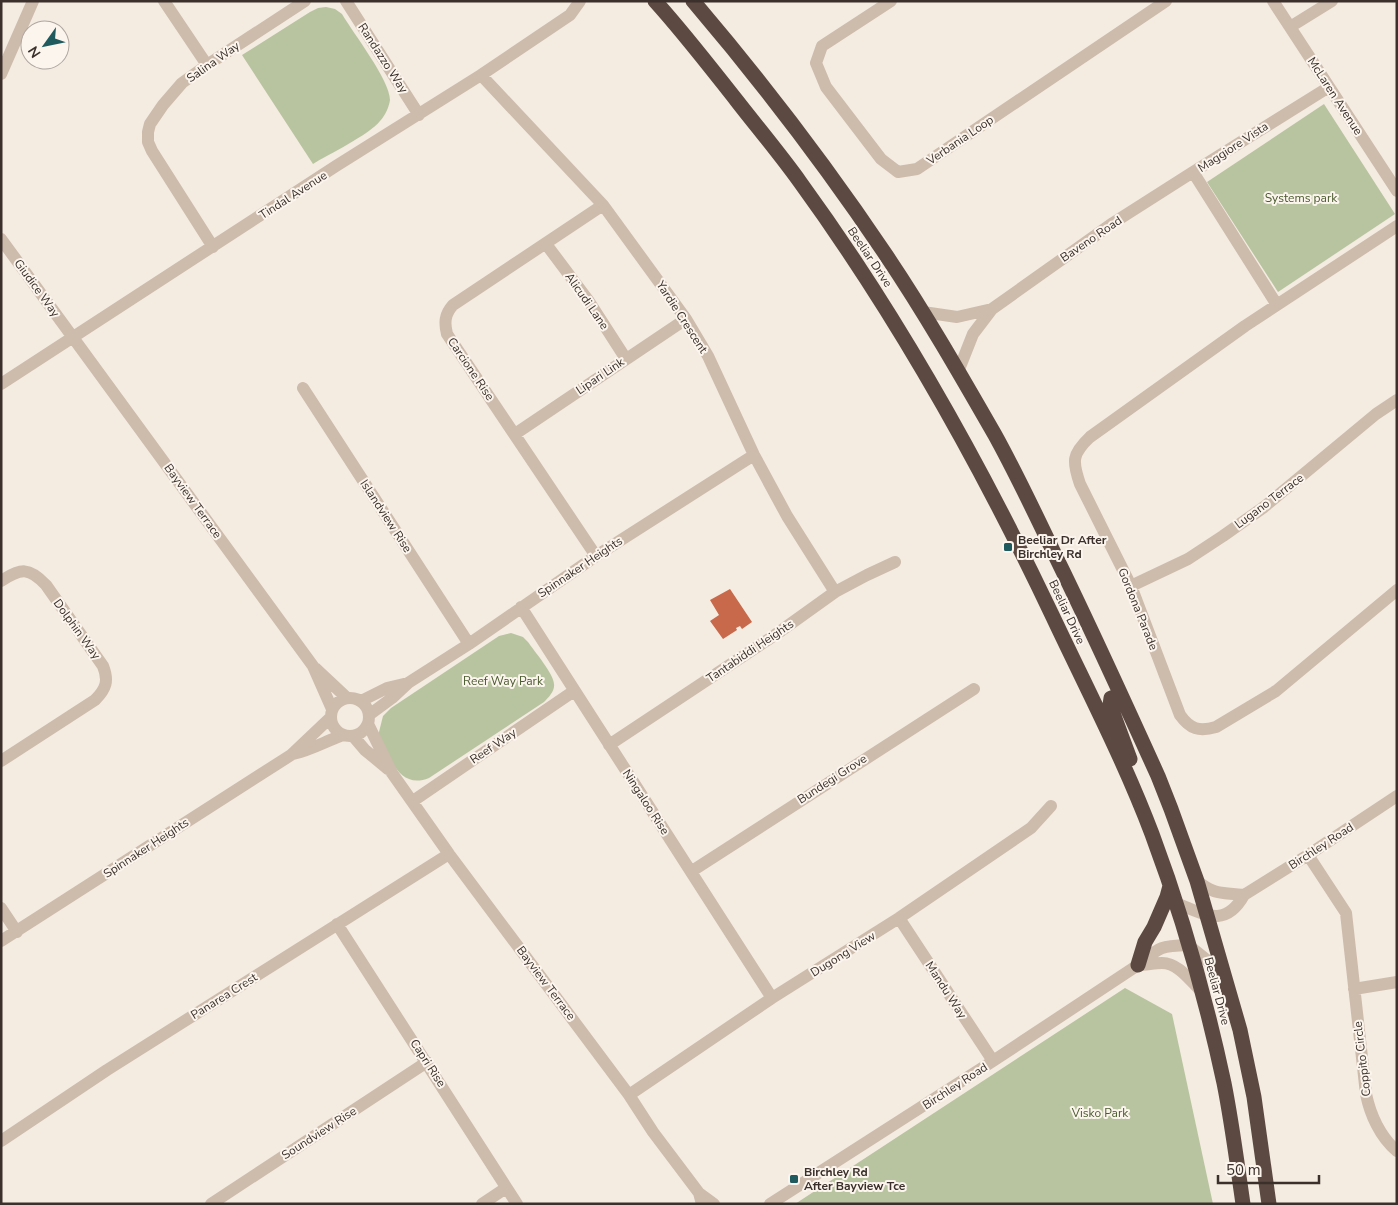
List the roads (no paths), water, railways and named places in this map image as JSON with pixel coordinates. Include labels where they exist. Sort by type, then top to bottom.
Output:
[{"type":"highway","name":"Beeliar Drive","points":[[655,1],[796,176],[858,264],[912,349],[969,450],[1017,542],[1117,753],[1152,834],[1176,903],[1203,993],[1224,1085],[1244,1200]]},
{"type":"highway","name":"Beeliar Drive","points":[[693,1],[749,67],[835,182],[886,255],[923,312],[996,436],[1031,504],[1171,809],[1197,881],[1228,984],[1244,1049],[1254,1096],[1269,1204]]},
{"type":"highway","points":[[1120,695],[1111,698],[1110,705],[1122,740],[1152,808],[1152,834]]},
{"type":"highway","points":[[1138,966],[1145,942],[1154,927],[1170,886]]},
{"type":"highway","points":[[1244,1049],[1241,1066],[1258,1204]]},
{"type":"street","points":[[1,74],[33,1]]},
{"type":"street","points":[[164,1],[207,65]]},
{"type":"street","name":"Salina Way","points":[[213,247],[152,151],[148,142],[150,124],[182,83],[305,1]]},
{"type":"street","name":"Randazzo Way","points":[[346,1],[419,114]]},
{"type":"street","name":"Tindal Avenue","points":[[1,384],[481,75],[570,15],[580,1]]},
{"type":"street","points":[[666,1],[672,21]]},
{"type":"street","name":"Verbania Loop","points":[[891,1],[822,46],[816,63],[826,87],[881,159],[898,172],[917,169],[1166,1]]},
{"type":"street","name":"McLaren Avenue","points":[[1273,1],[1397,191]]},
{"type":"street","points":[[1290,28],[1332,1]]},
{"type":"street","name":"Yardie Crescent","points":[[481,75],[602,206],[686,319],[708,356],[754,455],[787,516],[835,592]]},
{"type":"street","name":"Maggiore Vista","points":[[1277,305],[1193,172],[1329,87]]},
{"type":"street","name":"Baveno Road","points":[[958,372],[973,334],[992,309],[1113,223],[1193,172]]},
{"type":"street","name":"Carcione Rise","points":[[596,556],[448,334],[445,318],[448,310],[453,305],[602,206]]},
{"type":"street","name":"Gordona Parade","points":[[1397,226],[1277,305],[1090,437],[1076,452],[1075,469],[1080,484],[1131,586],[1180,715],[1186,724],[1195,728],[1205,730],[1216,727],[1276,691],[1397,590]]},
{"type":"street","name":"Giudice Way","points":[[1,239],[73,337]]},
{"type":"street","name":"Alicudi Lane","points":[[546,244],[588,300],[626,359]]},
{"type":"street","name":"Baveno Road","points":[[923,312],[957,317],[992,309]]},
{"type":"street","name":"Lipari Link","points":[[515,434],[686,319]]},
{"type":"street","name":"Bayview Terrace","points":[[73,337],[313,666],[347,698]]},
{"type":"street","name":"Islandview Rise","points":[[303,388],[470,644]]},
{"type":"street","name":"Lugano Terrace","points":[[1131,586],[1188,559],[1223,536],[1264,507],[1376,414],[1397,400]]},
{"type":"street","name":"Spinnaker Heights","points":[[369,720],[408,683],[470,644],[596,556],[754,455]]},
{"type":"street","name":"Tantabiddi Heights","points":[[609,745],[775,636],[835,592],[895,562]]},
{"type":"street","name":"Dolphin Way","points":[[1,581],[13,573],[22,571],[37,576],[103,666],[107,681],[102,693],[95,700],[1,761]]},
{"type":"street","name":"Ningaloo Rise","points":[[521,607],[772,998]]},
{"type":"street","name":"Bayview Terrace","points":[[313,666],[331,714]]},
{"type":"street","name":"Spinnaker Heights","points":[[361,701],[387,688],[408,683]]},
{"type":"street","name":"Bundegi Grove","points":[[692,871],[974,689]]},
{"type":"street","name":"Reef Way","points":[[412,801],[574,691]]},
{"type":"street","points":[[347,698],[361,701],[367,707],[369,720],[362,732],[348,736],[333,727],[331,714],[338,702],[347,698]]},
{"type":"street","name":"Spinnaker Heights","points":[[1,941],[291,755],[331,714]]},
{"type":"street","name":"Bayview Terrace","points":[[369,720],[392,773],[449,854],[629,1095],[700,1199],[714,1204]]},
{"type":"street","name":"Bayview Terrace","points":[[348,736],[392,773]]},
{"type":"street","name":"Spinnaker Heights","points":[[291,755],[307,751],[326,741],[348,736]]},
{"type":"street","name":"Birchley Road","points":[[1207,916],[1220,917],[1227,915],[1239,904],[1244,895],[1397,796]]},
{"type":"street","name":"Dugong View","points":[[629,1095],[772,998],[899,918],[1031,828],[1051,806]]},
{"type":"street","name":"Panarea Crest","points":[[1,1142],[107,1070],[449,854]]},
{"type":"street","name":"Coppito Circle","points":[[1308,855],[1346,913],[1369,1109],[1383,1135],[1397,1151]]},
{"type":"street","points":[[1197,881],[1213,892],[1244,895]]},
{"type":"street","points":[[1176,903],[1207,916]]},
{"type":"street","points":[[1,908],[17,932]]},
{"type":"street","name":"Mandu Way","points":[[899,918],[993,1061]]},
{"type":"street","name":"Capri Rise","points":[[337,924],[517,1204]]},
{"type":"street","points":[[1188,945],[1213,965],[1228,984]]},
{"type":"street","name":"Birchley Road","points":[[770,1204],[1138,966],[1158,949],[1166,946],[1188,945]]},
{"type":"street","name":"Birchley Road","points":[[1138,966],[1162,963],[1172,965],[1178,968],[1203,993]]},
{"type":"street","points":[[1354,989],[1397,982]]},
{"type":"street","name":"Soundview Rise","points":[[211,1204],[427,1062]]},
{"type":"street","points":[[482,1204],[506,1188]]},
{"type":"place","name":"Beeliar Dr After Birchley Rd","points":[[1008,547]]},
{"type":"place","name":"Birchley Rd After Bayview Tce","points":[[794,1179]]},
{"type":"park label","name":"Systems park","points":[[1301,198]]},
{"type":"park label","name":"Reef Way Park","points":[[503,681]]},
{"type":"park label","name":"Visko Park","points":[[1100,1113]]}]
